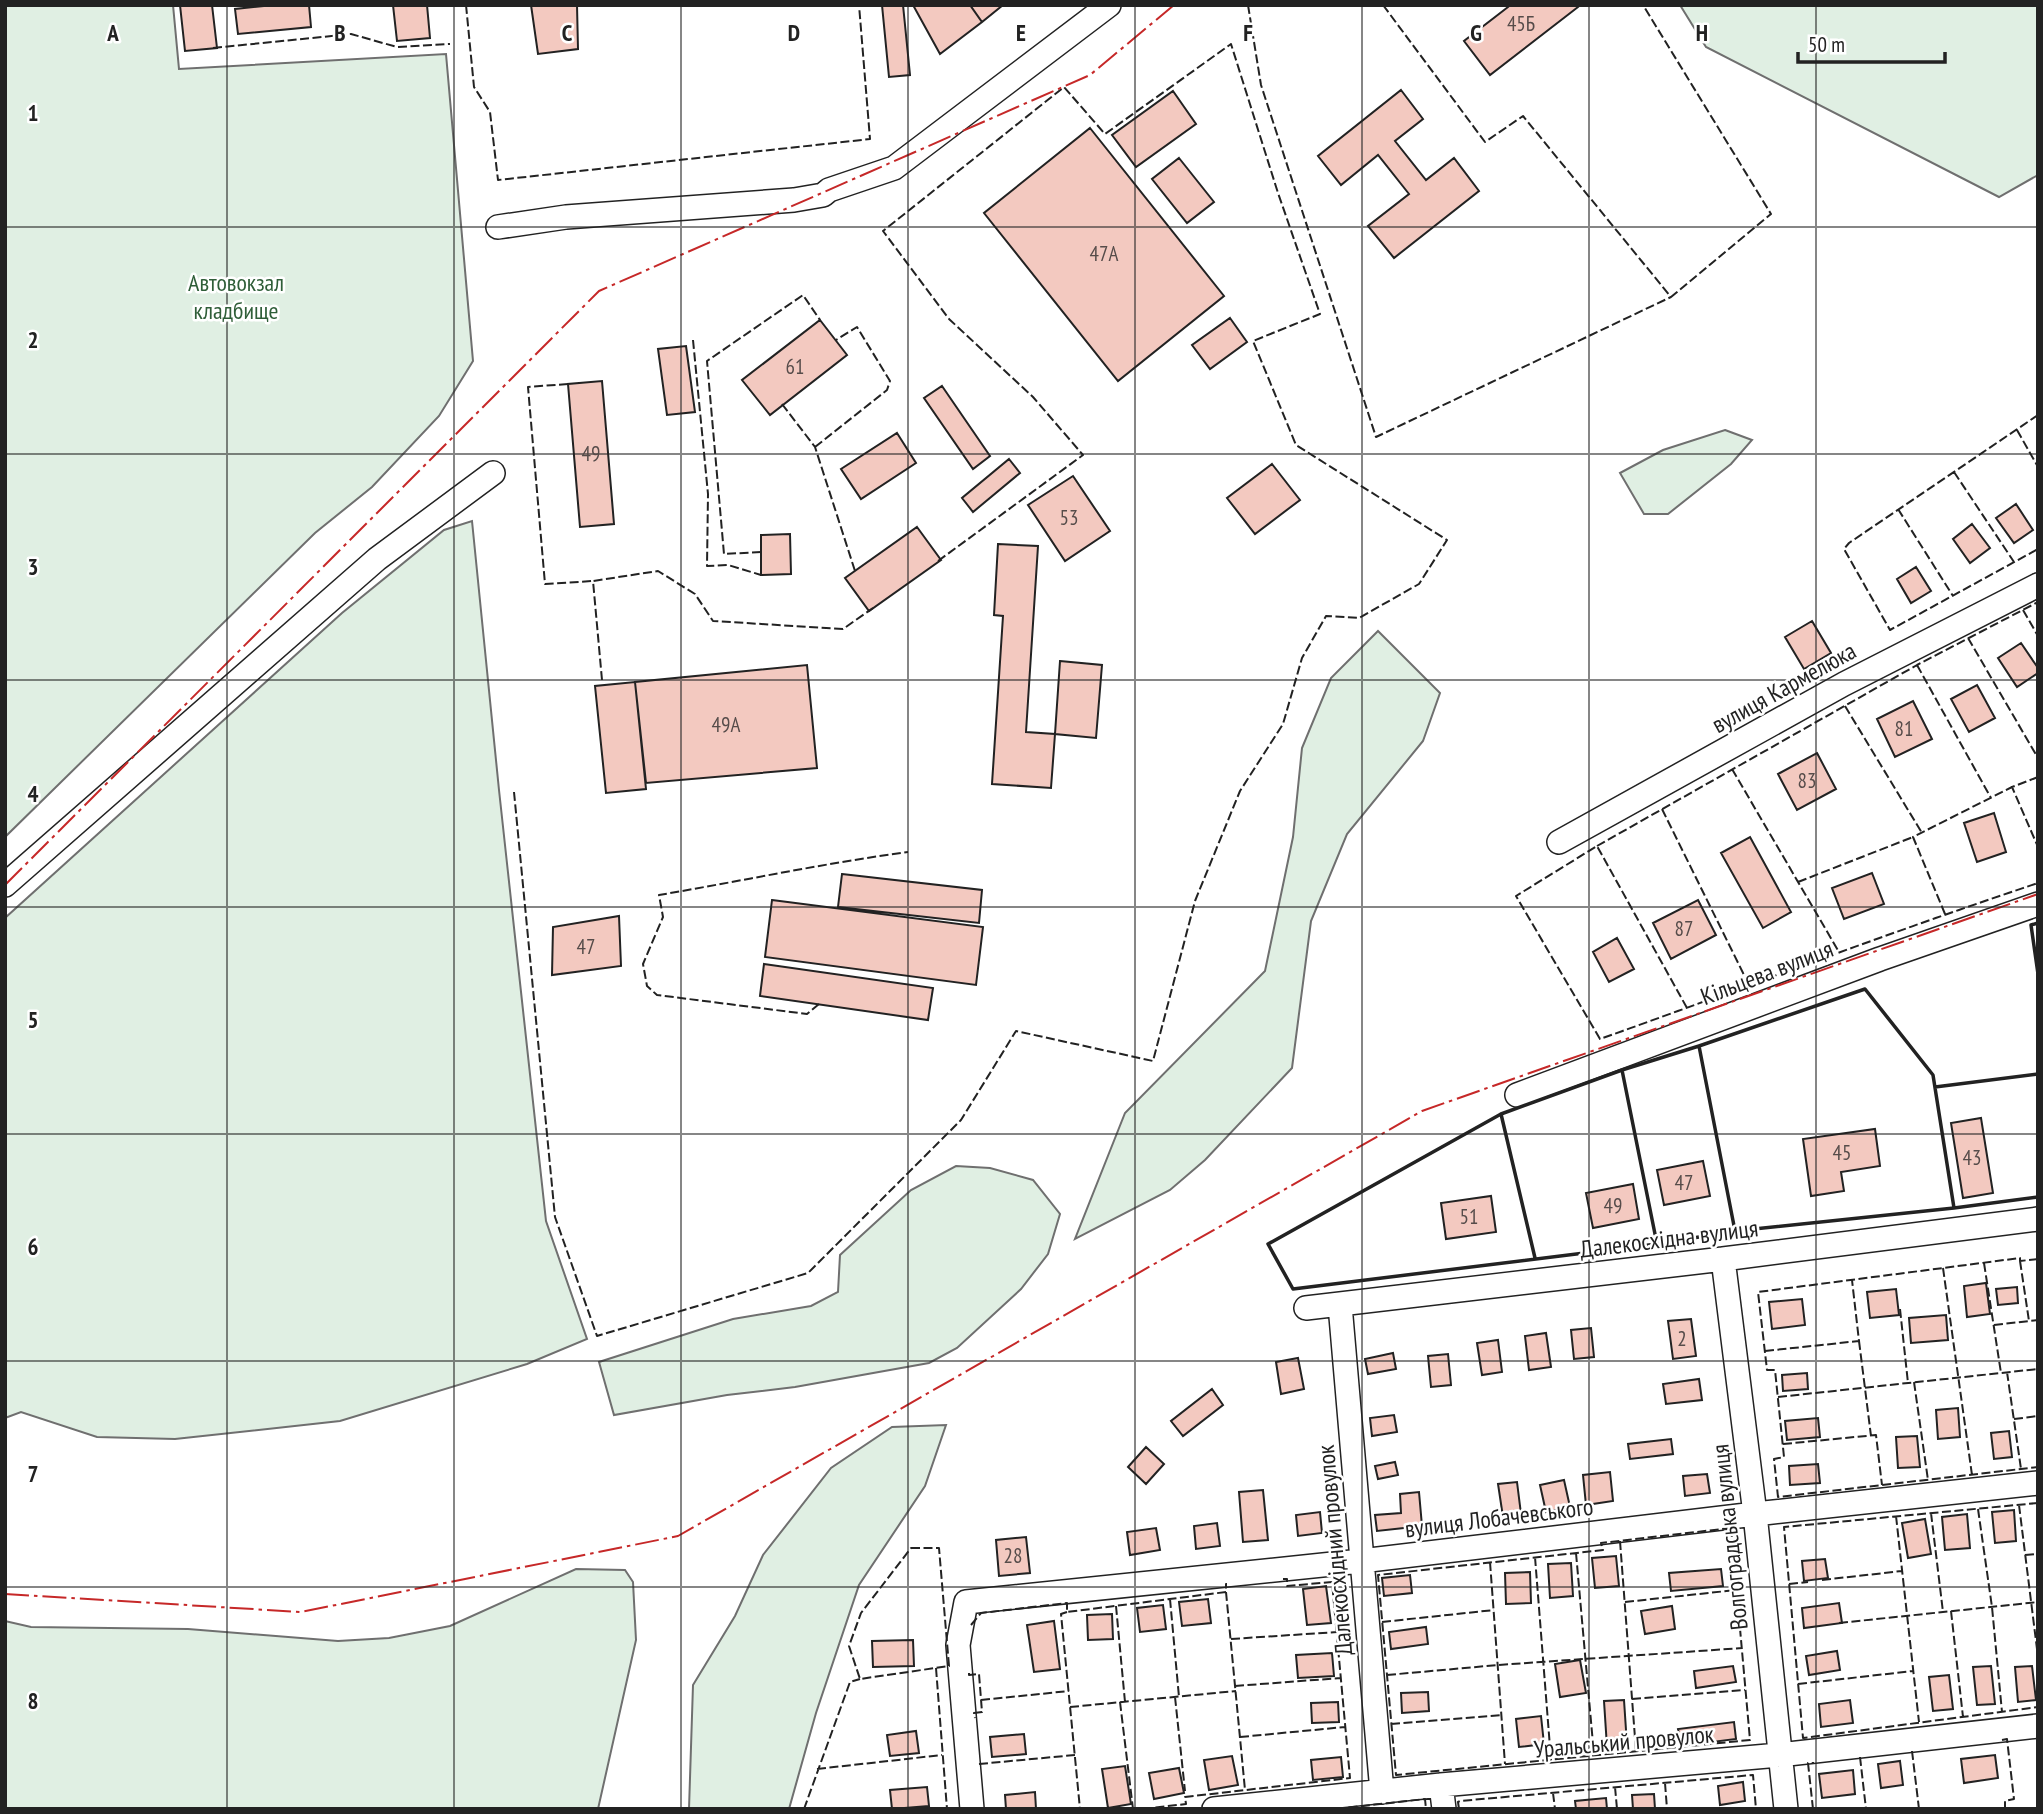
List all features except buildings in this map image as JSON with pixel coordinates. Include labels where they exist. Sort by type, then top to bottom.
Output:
[{"type":"street","points":[[498,226],[566,217],[794,200],[823,195],[830,190],[894,168],[1110,5]]},
{"type":"street","points":[[5,885],[377,559],[493,472]]},
{"type":"street","name":"вулиця Кармелюка","points":[[1559,842],[1844,684],[2038,585]]},
{"type":"street","name":"Кільцева вулиця","points":[[1517,1095],[1880,959],[2038,904]]},
{"type":"street","name":"Далекосхідна вулиця","points":[[1306,1308],[2038,1220]]},
{"type":"street","name":"Волгоградська вулиця","points":[[1723,1259],[1755,1514],[1786,1809]]},
{"type":"street","name":"Далекосхідний провулок","points":[[1340,1305],[1382,1792]]},
{"type":"street","name":"вулиця Лобачевського","points":[[972,1809],[958,1645],[966,1602],[1362,1561],[2038,1483]]},
{"type":"street","name":"Уральський провулок","points":[[1214,1809],[1441,1785],[1779,1755],[2038,1726]]},
{"type":"street","points":[[1441,1785],[1444,1809]]},
{"type":"green space","name":"Автовокзал кладбище","points":[[5,5],[173,5],[179,69],[446,54],[473,361],[439,416],[372,487],[315,533],[5,837]]},
{"type":"green space","points":[[1680,5],[2038,5],[2038,175],[1999,197],[1706,47]]},
{"type":"green space","points":[[1725,430],[1752,440],[1731,464],[1668,514],[1644,514],[1620,473],[1663,450]]},
{"type":"green space","points":[[472,521],[546,1221],[587,1339],[527,1364],[340,1421],[175,1439],[97,1437],[21,1412],[5,1418],[5,918],[342,613],[444,530]]},
{"type":"green space","points":[[1378,631],[1440,693],[1423,741],[1347,834],[1311,921],[1292,1068],[1205,1160],[1170,1190],[1075,1239],[1125,1113],[1265,971],[1293,837],[1302,748],[1331,678]]},
{"type":"green space","points":[[956,1166],[990,1168],[1033,1180],[1060,1214],[1048,1254],[1021,1289],[957,1348],[929,1363],[614,1415],[599,1362],[733,1319],[811,1306],[838,1292],[840,1255],[911,1190]]},
{"type":"green space","points":[[946,1425],[925,1486],[859,1585],[816,1713],[789,1809],[689,1809],[693,1685],[735,1616],[763,1555],[831,1468],[892,1427]]},
{"type":"green space","points":[[576,1569],[625,1570],[633,1582],[636,1640],[598,1809],[5,1809],[5,1621],[31,1627],[188,1629],[338,1641],[389,1638],[450,1626]]},
{"type":"fence","points":[[466,5],[474,87],[490,112],[498,180],[870,139],[859,5]]},
{"type":"fence","points":[[1248,5],[1261,85],[1376,437],[1671,297]]},
{"type":"fence","points":[[1383,5],[1485,142],[1523,116],[1671,297],[1771,214],[1643,5]]},
{"type":"fence","points":[[213,48],[351,34],[397,47],[450,44]]},
{"type":"fence","points":[[514,792],[555,1217],[597,1336],[808,1273],[961,1120],[1016,1031],[1153,1061],[1195,901],[1240,791],[1283,724],[1302,658],[1326,616],[1359,618],[1419,584],[1447,540],[1296,445],[1253,341],[1320,314],[1231,44],[1105,134],[1064,87],[883,231],[949,319],[1033,397],[1083,455],[938,561]]},
{"type":"fence","points":[[761,552],[724,554],[707,361],[803,295],[820,320]]},
{"type":"fence","points":[[815,447],[887,390],[890,381],[857,327],[836,340]]},
{"type":"fence","points":[[693,340],[708,494],[707,566],[728,565],[761,575]]},
{"type":"fence","points":[[568,384],[528,387],[545,584],[593,581]]},
{"type":"fence","points":[[782,404],[815,447],[855,571]]},
{"type":"fence","points":[[2038,415],[1844,549],[1890,630],[2038,549]]},
{"type":"fence","points":[[2017,430],[2038,467]]},
{"type":"fence","points":[[1954,472],[2014,562]]},
{"type":"fence","points":[[1898,509],[1953,596]]},
{"type":"fence","points":[[602,680],[593,581],[658,571],[695,594],[713,621],[843,629],[873,608]]},
{"type":"fence","points":[[1597,846],[1917,665],[2038,602]]},
{"type":"fence","points":[[2023,610],[2038,636]]},
{"type":"fence","points":[[1968,638],[2038,758]]},
{"type":"fence","points":[[1917,665],[1991,798]]},
{"type":"fence","points":[[1845,706],[1922,833]]},
{"type":"fence","points":[[1732,769],[1839,952]]},
{"type":"fence","points":[[2038,777],[2012,787],[2038,847]]},
{"type":"fence","points":[[1945,914],[1913,837],[2012,787]]},
{"type":"fence","points":[[1662,809],[1749,985]]},
{"type":"fence","points":[[1798,882],[1913,837]]},
{"type":"fence","points":[[1687,1008],[1597,846],[1516,896],[1600,1039],[2038,883]]},
{"type":"fence","points":[[819,1004],[807,1014],[657,995],[647,986],[643,964],[663,917],[659,895],[908,852]]},
{"type":"fence","points":[[2038,1259],[2020,1261],[2020,1258],[1758,1292],[1767,1370],[1775,1370],[1784,1457],[1774,1459],[1778,1497],[2038,1467]]},
{"type":"fence","points":[[2020,1261],[2029,1321]]},
{"type":"fence","points":[[1984,1263],[2001,1373]]},
{"type":"fence","points":[[1943,1268],[1972,1475]]},
{"type":"fence","points":[[1765,1351],[1859,1341],[1852,1280]]},
{"type":"fence","points":[[1900,1309],[1908,1383]]},
{"type":"fence","points":[[1994,1325],[2038,1320]]},
{"type":"fence","points":[[1859,1341],[1871,1436]]},
{"type":"fence","points":[[1778,1397],[2038,1369]]},
{"type":"fence","points":[[2007,1372],[2021,1469]]},
{"type":"fence","points":[[1914,1382],[1928,1480]]},
{"type":"fence","points":[[2014,1419],[2038,1416]]},
{"type":"fence","points":[[1783,1444],[1876,1435],[1882,1485]]},
{"type":"fence","points":[[2038,1503],[1784,1527],[1803,1738],[2038,1707]]},
{"type":"fence","points":[[2019,1505],[2038,1657]]},
{"type":"fence","points":[[1978,1509],[1992,1607],[2002,1712]]},
{"type":"fence","points":[[1931,1513],[1943,1612]]},
{"type":"fence","points":[[1896,1516],[1919,1722]]},
{"type":"fence","points":[[1731,1528],[1750,1740],[1396,1775],[1378,1575],[1603,1550],[1601,1543],[1731,1528]]},
{"type":"fence","points":[[1620,1541],[1636,1751]]},
{"type":"fence","points":[[911,1548],[939,1548],[949,1666],[860,1679],[849,1646],[861,1613],[911,1548]]},
{"type":"fence","points":[[1576,1553],[1594,1755]]},
{"type":"fence","points":[[2025,1555],[2038,1554]]},
{"type":"fence","points":[[1535,1557],[1551,1760]]},
{"type":"fence","points":[[1490,1562],[1505,1764]]},
{"type":"fence","points":[[1822,1580],[1902,1571]]},
{"type":"fence","points":[[1143,1809],[1186,1804],[1185,1797],[1350,1778],[1332,1582],[1287,1586],[1287,1579],[1283,1579]]},
{"type":"fence","points":[[1789,1584],[1808,1582]]},
{"type":"fence","points":[[971,1625],[981,1613],[1067,1603],[1067,1612],[1226,1592],[1227,1584]]},
{"type":"fence","points":[[1625,1602],[1736,1590]]},
{"type":"fence","points":[[1226,1592],[1245,1790]]},
{"type":"fence","points":[[1170,1599],[1179,1697]]},
{"type":"fence","points":[[1839,1623],[2038,1602]]},
{"type":"fence","points":[[1116,1606],[1125,1702]]},
{"type":"fence","points":[[1382,1622],[1494,1610]]},
{"type":"fence","points":[[1951,1611],[1963,1717]]},
{"type":"fence","points":[[1067,1612],[1061,1614],[1080,1809]]},
{"type":"fence","points":[[1231,1639],[1337,1632]]},
{"type":"fence","points":[[1387,1675],[1742,1648]]},
{"type":"fence","points":[[936,1668],[947,1809]]},
{"type":"fence","points":[[1798,1684],[1913,1671]]},
{"type":"fence","points":[[969,1673],[979,1674],[982,1712],[974,1713],[975,1718]]},
{"type":"fence","points":[[1235,1686],[1341,1678]]},
{"type":"fence","points":[[804,1809],[850,1682],[860,1679]]},
{"type":"fence","points":[[1632,1699],[1745,1690]]},
{"type":"fence","points":[[981,1700],[1069,1691]]},
{"type":"fence","points":[[1070,1707],[1236,1691]]},
{"type":"fence","points":[[1175,1697],[1185,1791]]},
{"type":"fence","points":[[1120,1702],[1133,1809]]},
{"type":"fence","points":[[1391,1724],[1502,1715]]},
{"type":"fence","points":[[1240,1737],[1345,1727]]},
{"type":"fence","points":[[2002,1740],[2007,1739],[2014,1799],[2005,1801],[2005,1809]]},
{"type":"fence","points":[[1912,1751],[1919,1809]]},
{"type":"fence","points":[[817,1769],[942,1755]]},
{"type":"fence","points":[[979,1764],[1075,1755]]},
{"type":"fence","points":[[1860,1757],[1866,1809]]},
{"type":"fence","points":[[1813,1809],[1808,1763],[1814,1763]]},
{"type":"fence","points":[[1459,1809],[1460,1801],[1753,1775],[1756,1809]]},
{"type":"fence","points":[[1665,1783],[1667,1809]]},
{"type":"fence","points":[[1615,1787],[1617,1809]]},
{"type":"fence","points":[[1553,1793],[1555,1809]]},
{"type":"fence","points":[[1336,1809],[1425,1799],[1426,1809]]},
{"type":"wall","points":[[2038,923],[2031,925],[2038,974]]},
{"type":"wall","points":[[1699,1046],[1865,989],[1933,1075],[1954,1208],[1735,1231]]},
{"type":"wall","points":[[1622,1070],[1699,1046],[1735,1231],[1657,1244]]},
{"type":"wall","points":[[1501,1114],[1622,1070],[1657,1244],[1293,1289],[1268,1244],[1501,1114],[1535,1258]]},
{"type":"wall","points":[[1935,1087],[2038,1074]]},
{"type":"wall","points":[[1954,1208],[2038,1197]]},
{"type":"power","points":[[5,885],[599,291],[1090,75],[1174,5]]},
{"type":"power","points":[[5,1594],[301,1612],[678,1536],[1422,1111],[2038,894]]}]
